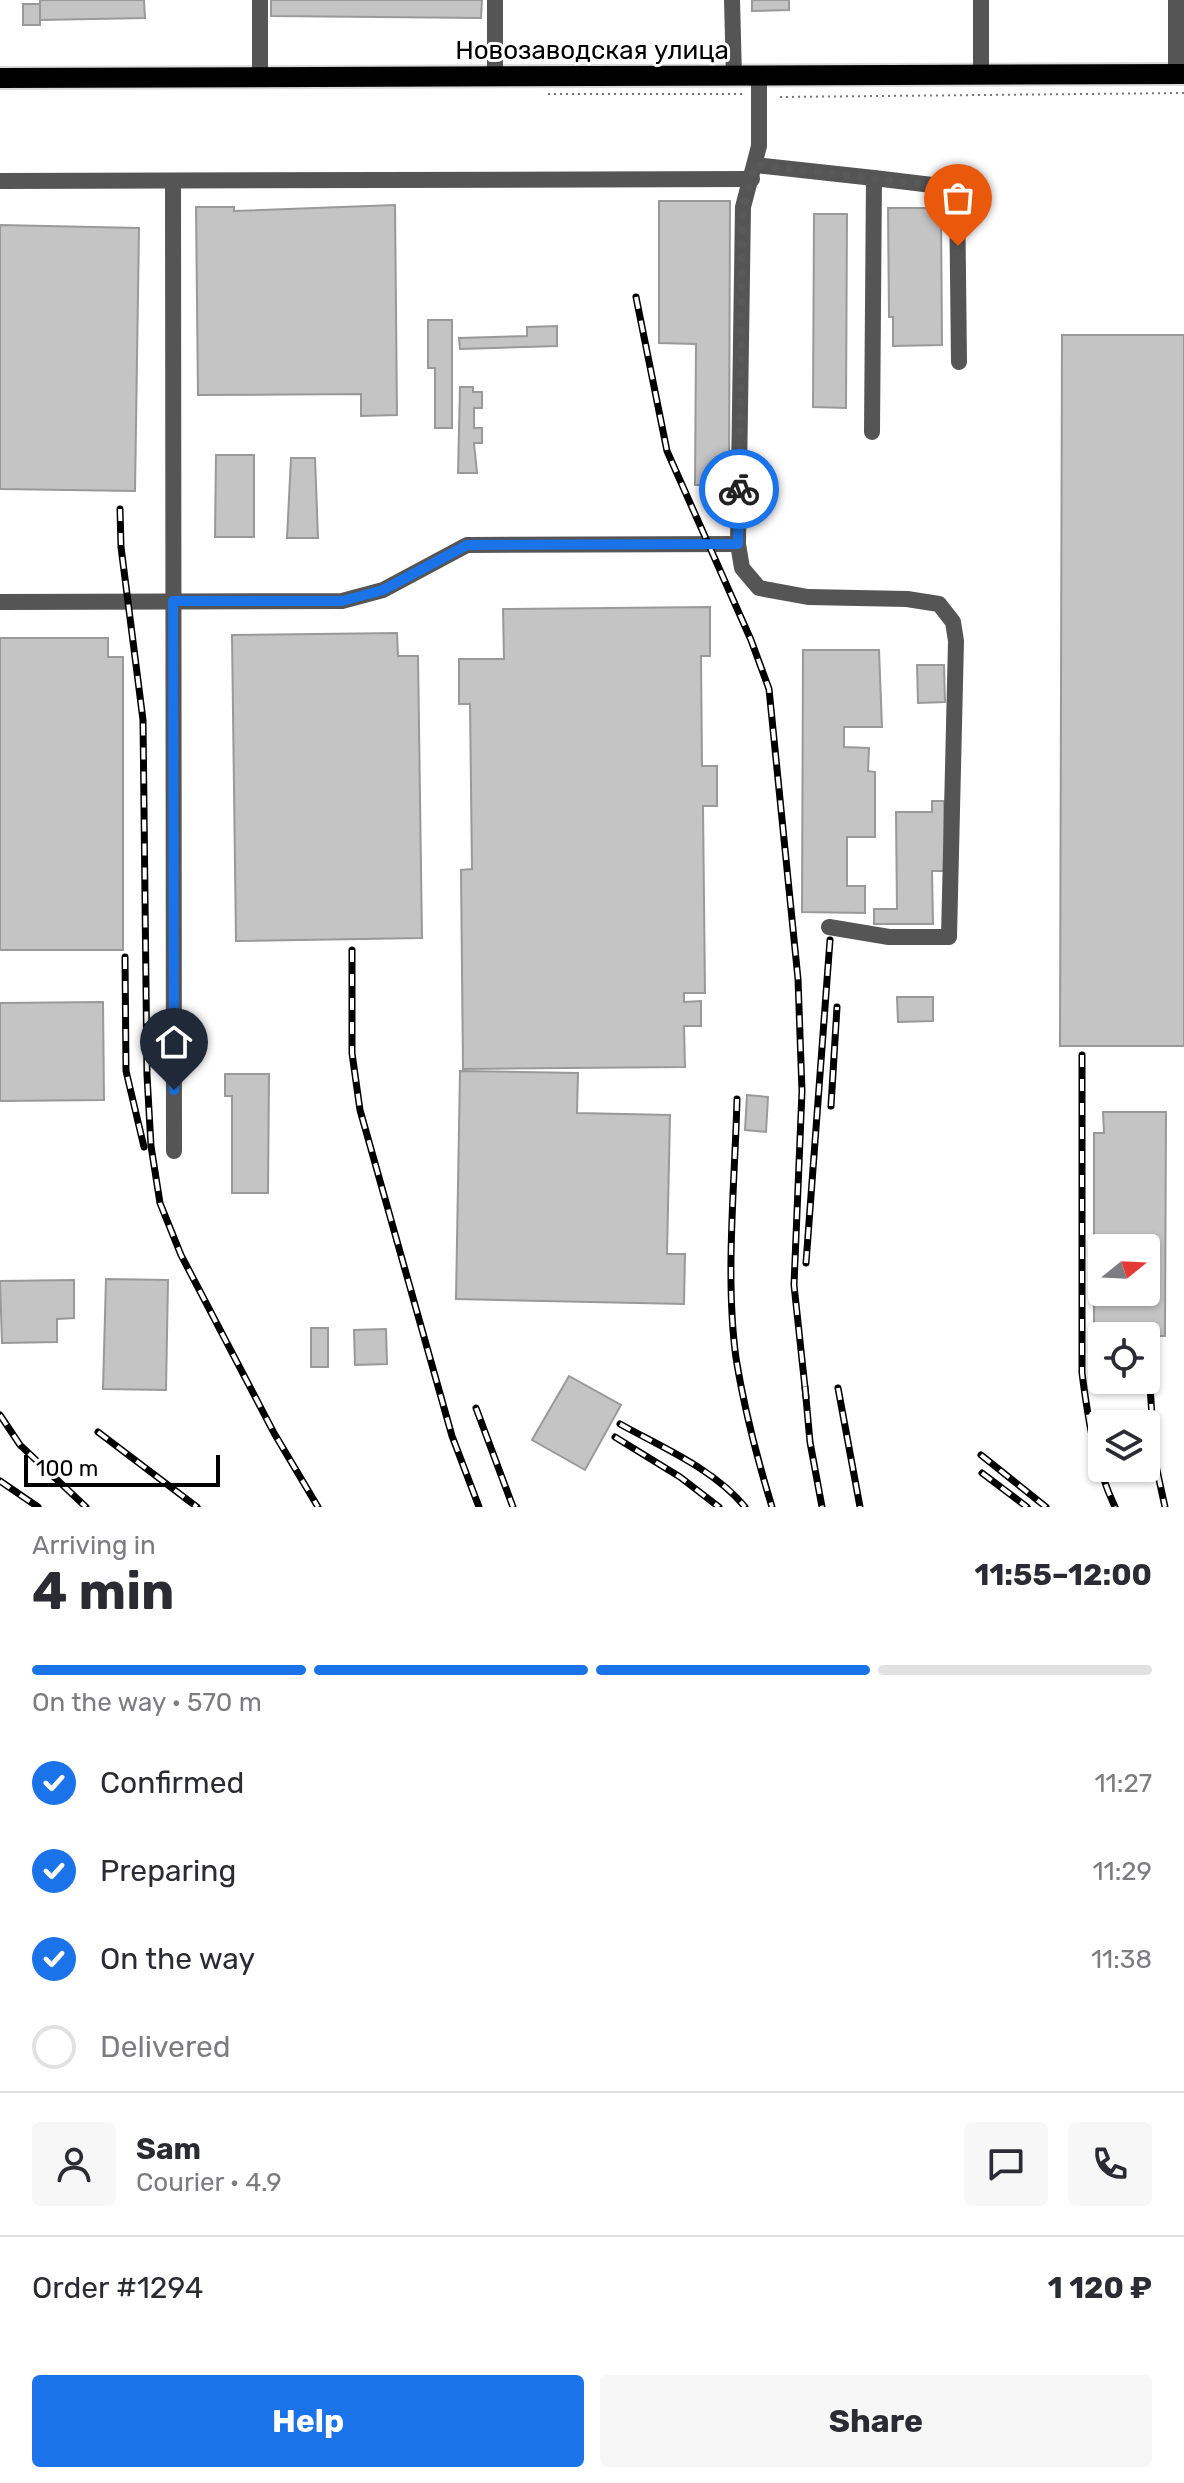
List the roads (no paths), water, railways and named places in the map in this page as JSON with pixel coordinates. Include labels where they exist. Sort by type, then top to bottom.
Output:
[{"type":"main road","name":"Новозаводская улица","points":[[0,78],[981,75],[1181,80]]},
{"type":"street","points":[[260,0],[260,77]]},
{"type":"street","points":[[495,0],[495,77]]},
{"type":"street","points":[[732,0],[734,76]]},
{"type":"street","points":[[981,0],[981,75]]},
{"type":"street","points":[[1176,0],[1181,80]]},
{"type":"street","points":[[759,76],[759,146],[743,207],[738,544],[742,568],[759,588],[808,597],[907,599],[939,604],[953,622],[956,641],[949,937],[889,937],[829,927]]},
{"type":"street","points":[[0,181],[753,172],[874,178],[957,188],[959,362]]},
{"type":"street","points":[[872,432],[874,178]]},
{"type":"street","points":[[173,181],[174,1151]]},
{"type":"street","points":[[0,602],[342,601],[383,590],[467,545],[738,544]]},
{"type":"railway","points":[[636,297],[667,451],[751,640],[769,689],[798,979],[802,1091],[794,1285],[806,1397]]},
{"type":"railway","points":[[120,509],[121,547],[143,720],[147,1075],[151,1146],[160,1203],[181,1255],[274,1433],[318,1507]]},
{"type":"railway","points":[[806,1263],[830,940]]},
{"type":"railway","points":[[352,950],[352,1053],[360,1110],[452,1436],[479,1507]]},
{"type":"railway","points":[[125,957],[126,1071],[144,1147]]},
{"type":"railway","points":[[831,1106],[837,1007]]},
{"type":"railway","points":[[1082,1055],[1082,1373],[1097,1458],[1115,1507]]},
{"type":"railway","points":[[737,1099],[731,1263],[733,1327],[747,1414],[772,1507]]},
{"type":"railway","points":[[805,1387],[810,1442],[822,1507]]},
{"type":"railway","points":[[838,1388],[860,1507]]},
{"type":"railway","points":[[1151,1394],[1155,1461],[1165,1507]]},
{"type":"railway","points":[[476,1408],[513,1507]]},
{"type":"railway","points":[[0,1415],[20,1445],[86,1507]]},
{"type":"railway","points":[[620,1424],[703,1470],[745,1507]]},
{"type":"railway","points":[[98,1432],[197,1507]]},
{"type":"railway","points":[[615,1437],[680,1477],[719,1507]]},
{"type":"railway","points":[[981,1455],[1046,1507]]},
{"type":"railway","points":[[982,1473],[1027,1507]]},
{"type":"railway","points":[[0,1481],[38,1507]]}]
